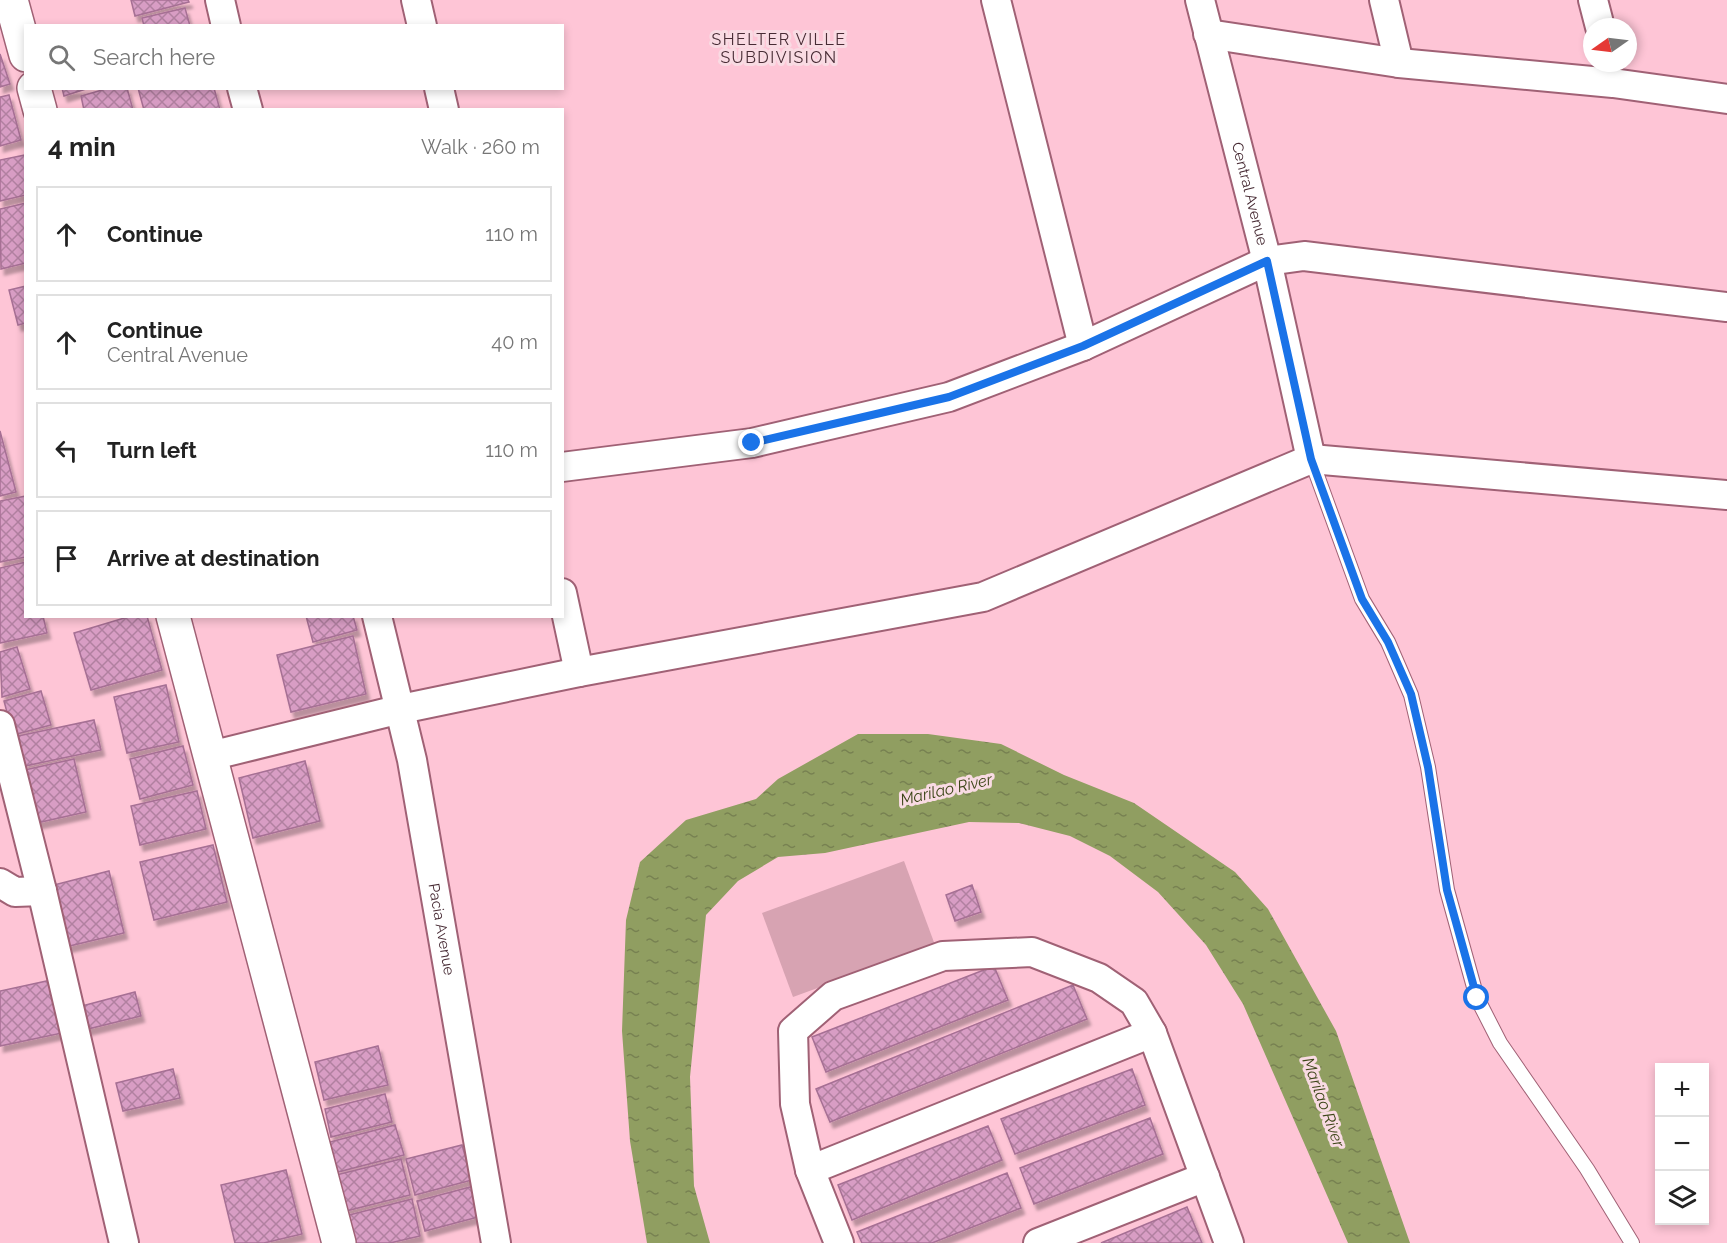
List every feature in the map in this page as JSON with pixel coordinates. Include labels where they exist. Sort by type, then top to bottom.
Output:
[{"type":"street","points":[[11,0],[24,48]]},
{"type":"street","points":[[220,0],[226,24]]},
{"type":"street","points":[[416,0],[422,24]]},
{"type":"street","points":[[996,0],[1083,346]]},
{"type":"street","name":"Central Avenue","points":[[1200,0],[1267,261],[1311,459]]},
{"type":"street","points":[[1383,0],[1399,63]]},
{"type":"street","points":[[1593,0],[1598,18]]},
{"type":"street","points":[[1208,34],[1399,63],[1611,73],[1727,99]]},
{"type":"street","points":[[35,90],[39,108]]},
{"type":"street","points":[[243,90],[247,108]]},
{"type":"street","points":[[439,90],[444,108]]},
{"type":"street","points":[[564,467],[752,443],[949,397],[1083,346],[1267,261],[1304,256],[1727,308]]},
{"type":"street","points":[[210,756],[401,710],[579,672],[983,597],[1311,459],[1727,495]]},
{"type":"street","points":[[564,602],[579,672]]},
{"type":"street","points":[[174,618],[339,1243]]},
{"type":"street","name":"Pacia Avenue","points":[[378,618],[412,760],[496,1243]]},
{"type":"street","points":[[0,725],[42,891],[124,1243]]},
{"type":"street","points":[[0,883],[15,892],[42,891]]},
{"type":"street","points":[[839,1243],[810,1170],[795,1104],[793,1031],[832,996],[943,956],[1032,952],[1099,978],[1134,1002],[1152,1033],[1229,1243]]},
{"type":"street","points":[[810,1170],[1152,1033]]},
{"type":"street","points":[[1038,1243],[1205,1177]]},
{"type":"lane","points":[[1311,459],[1362,599],[1388,642],[1411,694],[1428,767],[1447,890],[1477,998],[1500,1043],[1587,1169],[1632,1243]]},
{"type":"shaded area","points":[[904,861],[935,945],[793,997],[762,913]]},
{"type":"water","name":"Marilao River","points":[[858,734],[928,734],[1001,744],[1064,775],[1134,803],[1235,872],[1268,909],[1336,1031],[1410,1243],[1348,1243],[1243,1004],[1206,945],[1158,892],[1110,856],[1070,836],[1019,823],[969,822],[825,853],[778,857],[738,881],[706,915],[690,1077],[694,1186],[710,1243],[647,1243],[630,1141],[622,1031],[626,920],[640,862],[686,820],[756,799],[778,779]]},
{"type":"building","points":[[131,0],[188,0],[189,2],[135,16]]},
{"type":"building","points":[[185,8],[189,24],[144,24],[142,18]]},
{"type":"building","points":[[0,54],[10,84],[0,87]]},
{"type":"building","points":[[62,90],[83,90],[64,96]]},
{"type":"building","points":[[102,90],[128,90],[132,108],[84,108],[81,96]]},
{"type":"building","points":[[139,90],[215,90],[219,108],[143,108]]},
{"type":"building","points":[[9,95],[21,140],[0,146],[0,97]]},
{"type":"building","points":[[24,155],[24,195],[0,201],[0,160]]},
{"type":"building","points":[[24,203],[24,263],[1,269],[0,209]]},
{"type":"building","points":[[24,286],[24,324],[18,325],[9,290]]},
{"type":"building","points":[[0,431],[16,492],[0,496]]},
{"type":"building","points":[[24,496],[24,557],[0,562],[0,501]]},
{"type":"building","points":[[24,562],[24,618],[43,618],[47,633],[0,643],[0,568]]},
{"type":"building","points":[[124,618],[148,618],[162,670],[91,690],[74,633]]},
{"type":"building","points":[[307,618],[354,618],[357,630],[313,642]]},
{"type":"building","points":[[353,636],[366,694],[291,712],[277,655]]},
{"type":"building","points":[[17,647],[30,689],[2,697],[0,652]]},
{"type":"building","points":[[166,685],[179,742],[127,753],[114,697]]},
{"type":"building","points":[[41,691],[51,725],[13,735],[4,701]]},
{"type":"building","points":[[94,720],[101,750],[25,766],[18,736]]},
{"type":"building","points":[[183,746],[193,785],[140,799],[130,759]]},
{"type":"building","points":[[74,759],[86,812],[32,824],[20,771]]},
{"type":"building","points":[[305,761],[320,821],[253,838],[239,778]]},
{"type":"building","points":[[197,791],[206,829],[140,845],[131,806]]},
{"type":"building","points":[[213,845],[227,902],[154,920],[140,862]]},
{"type":"building","points":[[109,871],[124,933],[61,948],[46,887]]},
{"type":"building","points":[[972,885],[981,912],[955,921],[946,895]]},
{"type":"building","points":[[994,966],[1008,1000],[826,1072],[812,1037]]},
{"type":"building","points":[[56,979],[67,1032],[0,1046],[0,991]]},
{"type":"building","points":[[1073,985],[1087,1019],[830,1122],[816,1089]]},
{"type":"building","points":[[135,992],[141,1016],[84,1030],[78,1007]]},
{"type":"building","points":[[378,1046],[388,1085],[324,1100],[315,1062]]},
{"type":"building","points":[[173,1069],[180,1098],[123,1111],[116,1083]]},
{"type":"building","points":[[1132,1069],[1145,1105],[1015,1154],[1001,1119]]},
{"type":"building","points":[[385,1094],[392,1122],[331,1137],[325,1109]]},
{"type":"building","points":[[1150,1118],[1163,1154],[1034,1204],[1020,1168]]},
{"type":"building","points":[[395,1125],[404,1155],[338,1172],[330,1142]]},
{"type":"building","points":[[988,1126],[1002,1160],[852,1220],[838,1185]]},
{"type":"building","points":[[462,1145],[472,1180],[415,1195],[406,1159]]},
{"type":"building","points":[[401,1159],[410,1195],[346,1211],[336,1175]]},
{"type":"building","points":[[286,1170],[302,1234],[264,1243],[235,1243],[221,1185]]},
{"type":"building","points":[[1007,1173],[1021,1208],[932,1243],[862,1243],[857,1232]]},
{"type":"building","points":[[474,1186],[482,1216],[425,1231],[417,1201]]},
{"type":"building","points":[[412,1199],[420,1236],[390,1243],[355,1243],[349,1215]]},
{"type":"building","points":[[1187,1207],[1202,1243],[1101,1243]]},
{"type":"district","name":"SHELTER VILLE SUBDIVISION","points":[[779,48]]},
{"type":"route","points":[[752,443],[949,397],[1083,346],[1267,261],[1311,459],[1362,599],[1388,642],[1411,694],[1428,767],[1447,890],[1477,998]]}]
